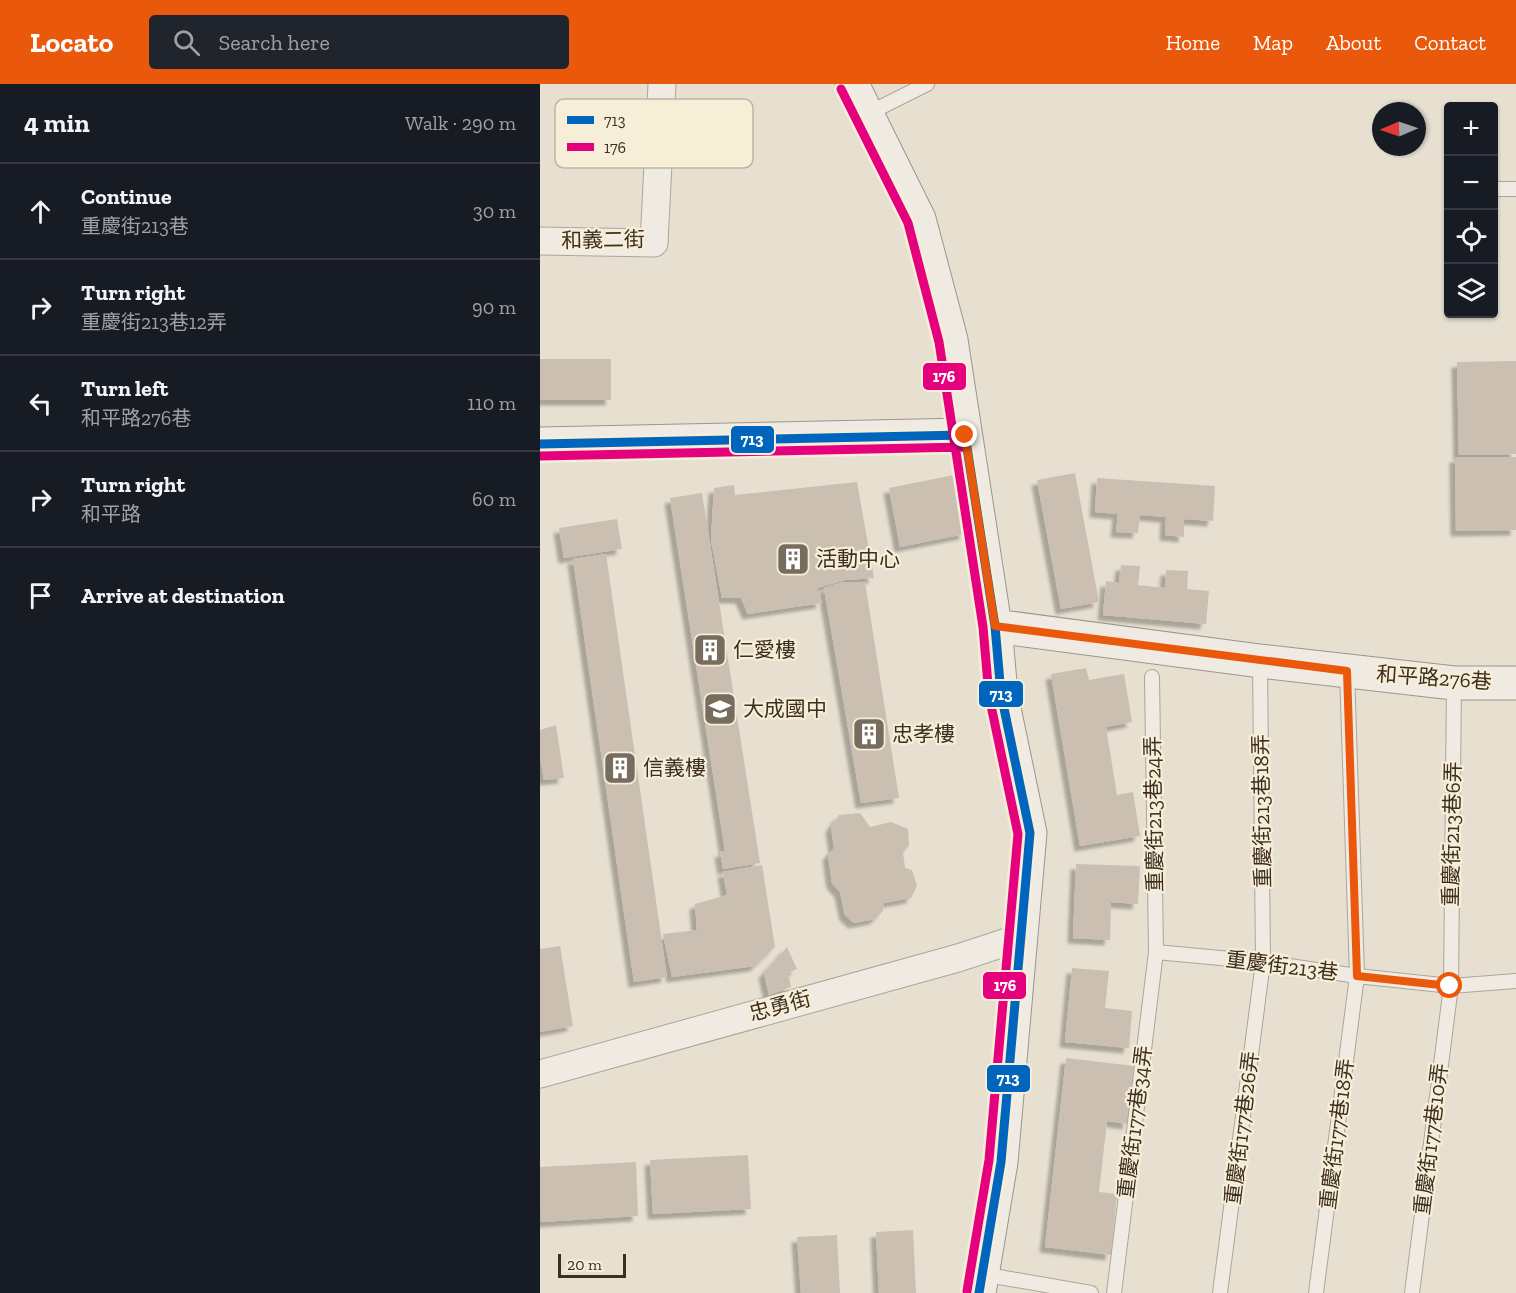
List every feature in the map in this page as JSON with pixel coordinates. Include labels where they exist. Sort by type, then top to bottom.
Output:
[{"type":"street","name":"和義二街","points":[[661,99],[662,84]]},
{"type":"street","points":[[852,84],[919,219],[951,340],[995,626],[1001,694],[1030,833],[1001,1162],[980,1284]]},
{"type":"street","name":"和義二街","points":[[540,241],[654,243],[658,168]]},
{"type":"street","points":[[540,444],[965,435]]},
{"type":"street","name":"和平路276巷","points":[[995,626],[1260,661],[1454,683],[1516,683]]},
{"type":"street","name":"忠勇街","points":[[540,1074],[958,958],[1019,938]]},
{"type":"lane","points":[[866,114],[927,84]]},
{"type":"lane","points":[[1498,189],[1516,189]]},
{"type":"lane","name":"重慶街213巷18弄","points":[[1260,661],[1263,962]]},
{"type":"lane","name":"重慶街177巷18弄","points":[[1316,1293],[1357,976],[1347,671]]},
{"type":"lane","name":"重慶街213巷24弄","points":[[1152,677],[1156,952]]},
{"type":"lane","name":"重慶街213巷6弄","points":[[1450,986],[1454,683]]},
{"type":"lane","name":"重慶街213巷","points":[[1156,952],[1263,962],[1357,976],[1450,986],[1516,981]]},
{"type":"lane","name":"重慶街177巷34弄","points":[[1114,1293],[1156,952]]},
{"type":"lane","name":"重慶街177巷26弄","points":[[1220,1293],[1263,962]]},
{"type":"lane","name":"重慶街177巷10弄","points":[[1412,1293],[1450,986]]},
{"type":"lane","points":[[980,1284],[1091,1293]]},
{"type":"building","points":[[540,359],[611,359],[611,400],[540,400]]},
{"type":"building","points":[[1516,361],[1516,454],[1459,455],[1457,362]]},
{"type":"building","points":[[1455,457],[1516,457],[1516,530],[1456,531]]},
{"type":"building","points":[[1075,473],[1099,602],[1061,609],[1037,480]]},
{"type":"building","points":[[954,475],[965,534],[900,547],[889,488]]},
{"type":"building","points":[[1097,478],[1215,486],[1213,521],[1184,519],[1184,537],[1165,535],[1166,517],[1140,515],[1138,533],[1116,532],[1118,514],[1095,512]]},
{"type":"building","name":"活動中心","points":[[857,482],[874,578],[845,580],[817,588],[822,603],[748,614],[741,598],[722,598],[711,540],[714,488],[734,485],[735,495]]},
{"type":"building","name":"仁愛樓","points":[[702,493],[760,863],[723,869],[720,852],[725,851],[670,498]]},
{"type":"building","points":[[617,519],[622,549],[564,558],[559,528]]},
{"type":"building","name":"信義樓","points":[[606,554],[667,977],[634,982],[573,559]]},
{"type":"building","points":[[1121,565],[1140,566],[1138,585],[1165,588],[1166,570],[1188,571],[1187,589],[1209,591],[1206,624],[1103,615],[1106,581],[1119,583]]},
{"type":"building","name":"忠孝樓","points":[[843,582],[865,582],[899,798],[861,803],[824,588]]},
{"type":"building","points":[[1086,668],[1089,680],[1124,674],[1132,722],[1106,727],[1117,795],[1133,792],[1140,836],[1080,846],[1051,674]]},
{"type":"building","points":[[556,725],[564,778],[544,780],[540,756],[540,730]]},
{"type":"building","points":[[860,813],[870,827],[891,822],[908,829],[909,846],[903,852],[905,868],[912,870],[917,886],[911,898],[884,903],[883,911],[875,919],[854,923],[845,915],[840,892],[832,883],[828,855],[834,848],[831,827],[839,815]]},
{"type":"building","points":[[1076,864],[1140,866],[1138,904],[1111,902],[1110,940],[1073,938]]},
{"type":"building","points":[[762,865],[775,947],[755,966],[672,977],[663,934],[697,930],[695,904],[727,895],[723,872]]},
{"type":"building","points":[[560,946],[573,1026],[540,1032],[540,949]]},
{"type":"building","points":[[787,947],[797,969],[788,973],[791,987],[769,995],[764,973]]},
{"type":"building","points":[[1072,968],[1109,971],[1105,1008],[1132,1011],[1129,1048],[1065,1042]]},
{"type":"building","points":[[1066,1058],[1134,1066],[1128,1124],[1107,1121],[1099,1192],[1117,1194],[1111,1255],[1045,1247]]},
{"type":"building","points":[[748,1155],[751,1209],[653,1214],[650,1160]]},
{"type":"building","points":[[636,1162],[638,1216],[541,1222],[540,1167]]},
{"type":"building","points":[[913,1230],[916,1293],[879,1293],[876,1232]]},
{"type":"building","points":[[837,1235],[840,1293],[801,1293],[797,1237]]},
{"type":"transit line","name":"176","points":[[841,89],[908,223],[939,342],[983,627],[989,696],[1018,834],[989,1160],[967,1291]]},
{"type":"transit line","name":"713","points":[[965,435],[995,626],[1001,694],[1030,833],[1001,1162],[979,1293]]},
{"type":"transit line","name":"713","points":[[540,444],[965,435]]},
{"type":"transit line","name":"176","points":[[540,456],[965,447]]},
{"type":"place","name":"活動中心","points":[[793,559]]},
{"type":"place","name":"仁愛樓","points":[[710,650]]},
{"type":"place","name":"大成國中","points":[[720,709]]},
{"type":"place","name":"忠孝樓","points":[[869,734]]},
{"type":"place","name":"信義樓","points":[[620,768]]},
{"type":"route","points":[[965,435],[995,626],[1347,671],[1357,976],[1450,986]]}]
